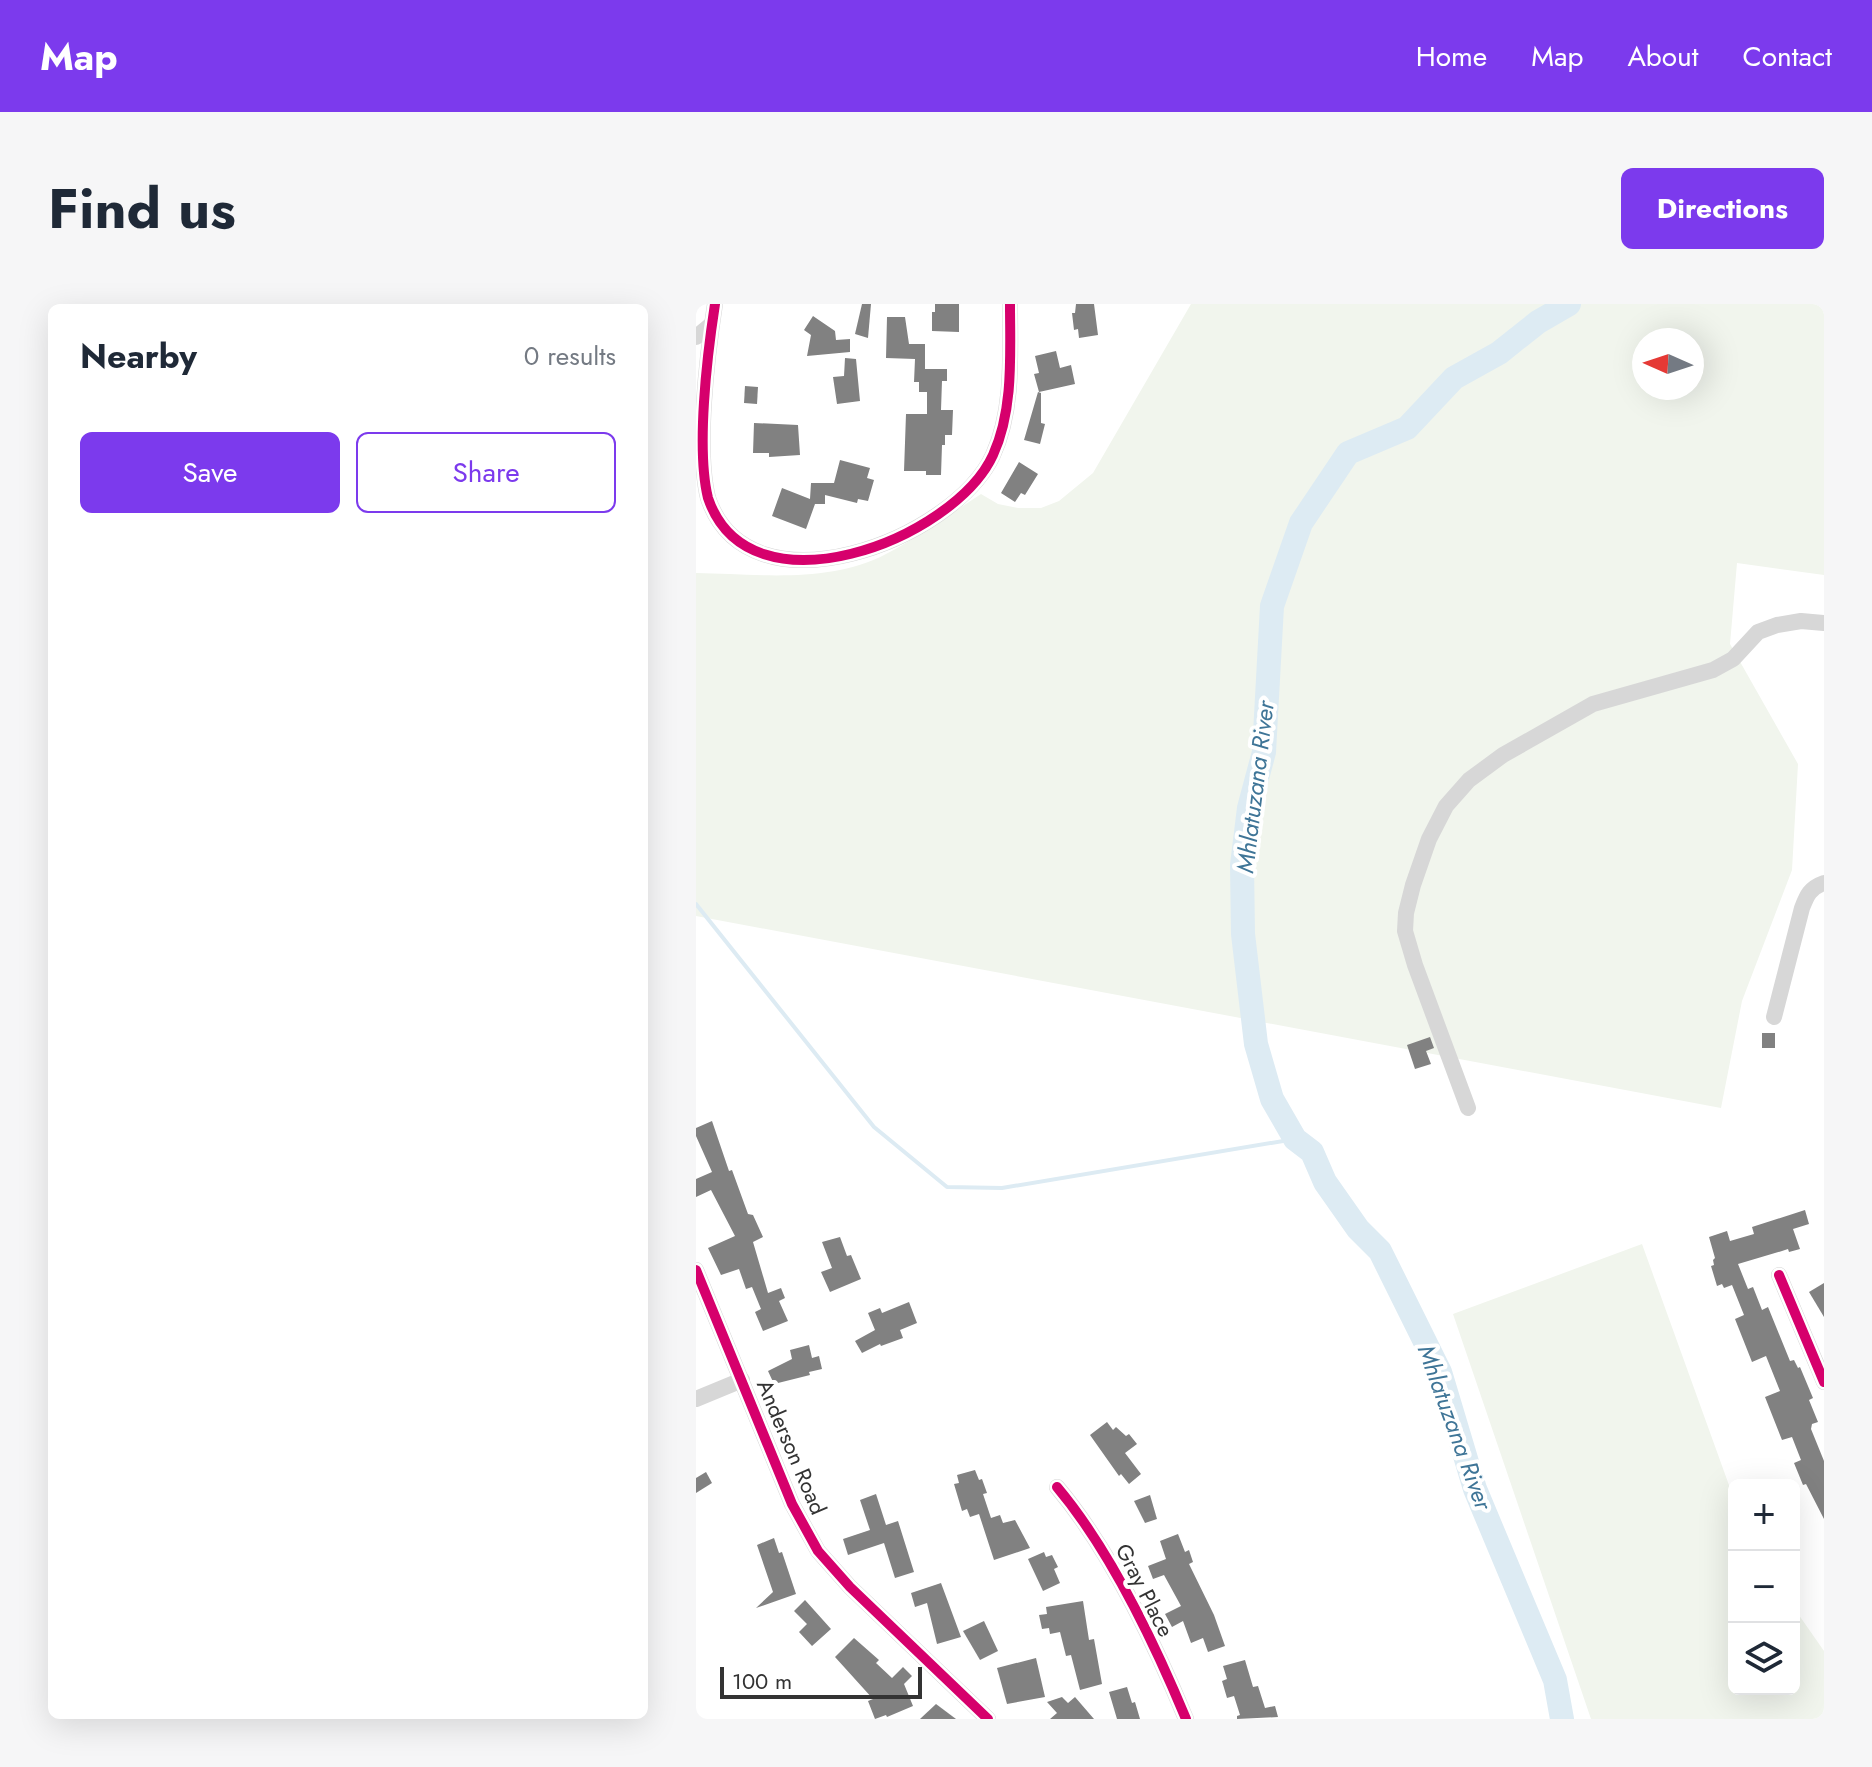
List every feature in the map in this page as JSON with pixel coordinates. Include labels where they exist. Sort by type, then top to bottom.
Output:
[{"type":"street","points":[[715,304],[702,446],[708,499],[731,534],[754,551],[804,560],[868,549],[922,526],[954,503],[977,479],[993,455],[1003,420],[1009,385],[1010,304]]},
{"type":"street","points":[[696,337],[712,324]]},
{"type":"street","points":[[1468,1108],[1405,931],[1406,913],[1417,874],[1429,839],[1446,806],[1469,780],[1503,755],[1593,704],[1713,670],[1733,659],[1758,632],[1777,625],[1801,621],[1824,623]]},
{"type":"street","points":[[1774,1017],[1802,908],[1808,893],[1824,883]]},
{"type":"street","name":"Anderson Road","points":[[696,1270],[792,1504],[818,1551],[850,1587],[988,1719]]},
{"type":"street","points":[[1779,1275],[1824,1382]]},
{"type":"street","points":[[696,1399],[742,1380]]},
{"type":"street","name":"Gray Place","points":[[1057,1487],[1094,1535],[1186,1719]]},
{"type":"shaded area","points":[[1191,304],[1824,304],[1824,575],[1737,563],[1730,644],[1798,764],[1792,870],[1742,1001],[1721,1108],[696,916],[696,573],[793,575],[841,570],[886,554],[981,494],[998,504],[1018,508],[1041,508],[1059,501],[1093,473]]},
{"type":"shaded area","points":[[1642,1244],[1728,1482],[1728,1695],[1800,1695],[1800,1617],[1824,1651],[1824,1719],[1591,1719],[1453,1314]]},
{"type":"building","points":[[862,304],[871,304],[868,338],[855,334]]},
{"type":"building","points":[[935,304],[959,304],[959,332],[932,331]]},
{"type":"building","points":[[1076,304],[1094,304],[1098,335],[1079,338],[1078,329],[1074,330],[1072,313],[1075,313]]},
{"type":"building","points":[[813,316],[835,331],[836,340],[850,339],[850,352],[807,356],[811,335],[804,330]]},
{"type":"building","points":[[887,317],[905,317],[909,344],[925,344],[925,369],[947,369],[947,381],[942,381],[941,410],[953,410],[952,435],[945,435],[945,445],[942,445],[941,475],[904,471],[906,414],[927,414],[927,392],[919,392],[919,382],[914,382],[915,359],[886,358]]},
{"type":"building","points":[[1056,351],[1060,368],[1071,365],[1075,384],[1039,392],[1034,374],[1039,373],[1035,356]]},
{"type":"building","points":[[845,358],[856,359],[860,401],[837,404],[833,377],[844,376]]},
{"type":"building","points":[[745,386],[758,387],[757,404],[744,403]]},
{"type":"building","points":[[1038,392],[1041,393],[1041,423],[1045,424],[1040,444],[1024,440]]},
{"type":"building","points":[[754,423],[798,425],[800,455],[769,457],[769,453],[753,453]]},
{"type":"building","points":[[840,460],[870,468],[867,478],[874,480],[868,501],[858,499],[857,503],[825,495],[825,504],[815,504],[806,529],[772,516],[782,488],[810,499],[811,483],[834,483]]},
{"type":"building","points":[[1019,462],[1038,474],[1025,495],[1021,493],[1015,502],[1001,493]]},
{"type":"building","points":[[1762,1033],[1775,1033],[1775,1048],[1762,1048]]},
{"type":"building","points":[[1430,1037],[1434,1048],[1426,1051],[1431,1064],[1415,1069],[1407,1045]]},
{"type":"building","points":[[712,1121],[729,1171],[732,1170],[748,1214],[753,1215],[763,1237],[753,1242],[768,1293],[781,1288],[785,1298],[779,1301],[788,1321],[763,1331],[755,1312],[761,1309],[752,1287],[746,1289],[739,1269],[721,1275],[708,1248],[735,1236],[711,1190],[696,1197],[696,1179],[712,1172],[696,1136],[696,1128]]},
{"type":"building","points":[[1805,1210],[1809,1224],[1793,1229],[1800,1249],[1789,1252],[1788,1249],[1738,1264],[1748,1289],[1753,1287],[1762,1310],[1768,1307],[1790,1361],[1794,1360],[1800,1367],[1813,1398],[1809,1400],[1818,1422],[1812,1424],[1811,1429],[1824,1461],[1824,1519],[1806,1484],[1803,1485],[1794,1463],[1801,1460],[1792,1437],[1782,1440],[1765,1397],[1780,1391],[1766,1356],[1752,1362],[1735,1319],[1744,1315],[1732,1285],[1724,1288],[1722,1284],[1717,1286],[1711,1266],[1715,1258],[1709,1237],[1727,1231],[1730,1241],[1754,1234],[1752,1227]]},
{"type":"building","points":[[840,1237],[861,1279],[830,1292],[821,1272],[832,1268],[822,1242]]},
{"type":"building","points":[[1824,1283],[1824,1317],[1809,1292]]},
{"type":"building","points":[[909,1302],[917,1323],[900,1330],[903,1338],[862,1353],[855,1341],[875,1330],[868,1313],[880,1308],[882,1313]]},
{"type":"building","points":[[809,1345],[812,1358],[819,1356],[822,1369],[774,1384],[768,1371],[792,1359],[790,1350]]},
{"type":"building","points":[[1107,1422],[1113,1430],[1116,1427],[1126,1436],[1129,1434],[1137,1444],[1125,1453],[1141,1474],[1129,1484],[1121,1474],[1119,1476],[1090,1435]]},
{"type":"building","points":[[975,1470],[987,1493],[983,1494],[991,1518],[1000,1515],[1003,1523],[1015,1520],[1030,1548],[994,1560],[979,1514],[970,1517],[967,1509],[962,1511],[954,1484],[959,1483],[957,1475]]},
{"type":"building","points":[[706,1472],[712,1483],[696,1493],[696,1478]]},
{"type":"building","points":[[876,1494],[886,1525],[898,1521],[914,1572],[895,1578],[884,1543],[848,1555],[843,1539],[870,1530],[860,1500]]},
{"type":"building","points":[[1150,1495],[1157,1519],[1145,1523],[1134,1501]]},
{"type":"building","points":[[1178,1534],[1185,1552],[1189,1550],[1193,1562],[1189,1564],[1225,1646],[1208,1652],[1203,1638],[1191,1643],[1183,1621],[1172,1627],[1165,1614],[1181,1606],[1164,1575],[1153,1579],[1148,1566],[1166,1559],[1160,1541]]},
{"type":"building","points":[[774,1538],[796,1594],[756,1608],[773,1592],[757,1545]]},
{"type":"building","points":[[1044,1552],[1046,1557],[1052,1555],[1058,1567],[1054,1569],[1060,1583],[1043,1591],[1028,1559]]},
{"type":"building","points":[[941,1583],[961,1637],[937,1644],[927,1603],[915,1607],[911,1593]]},
{"type":"building","points":[[805,1600],[831,1629],[812,1646],[799,1632],[807,1624],[794,1611]]},
{"type":"building","points":[[1083,1601],[1089,1640],[1094,1639],[1102,1684],[1080,1690],[1071,1655],[1066,1656],[1060,1632],[1050,1634],[1049,1628],[1042,1629],[1039,1615],[1047,1614],[1046,1607]]},
{"type":"building","points":[[984,1621],[998,1651],[980,1660],[963,1631]]},
{"type":"building","points":[[854,1638],[879,1660],[876,1663],[892,1678],[903,1667],[912,1676],[904,1684],[913,1706],[875,1719],[868,1701],[873,1699],[835,1657]]},
{"type":"building","points":[[1036,1658],[1045,1697],[1007,1704],[997,1668]]},
{"type":"building","points":[[1245,1660],[1253,1687],[1258,1686],[1265,1708],[1275,1706],[1278,1717],[1237,1719],[1240,1715],[1234,1696],[1227,1698],[1222,1681],[1227,1679],[1223,1666]]},
{"type":"building","points":[[1127,1687],[1140,1719],[1117,1719],[1109,1692]]},
{"type":"building","points":[[1062,1697],[1068,1703],[1075,1697],[1094,1719],[1050,1719],[1057,1713],[1047,1702]]},
{"type":"building","points":[[936,1704],[956,1719],[920,1719]]},
{"type":"waterway","name":"Mhlatuzana River","points":[[1562,1719],[1555,1680],[1475,1489],[1440,1372],[1380,1251],[1358,1229],[1325,1182],[1312,1152],[1295,1139],[1272,1099],[1256,1044],[1243,934],[1242,865],[1249,808],[1264,752],[1272,606],[1301,523],[1348,453],[1407,428],[1454,378],[1499,353],[1538,322],[1569,304]]},
{"type":"waterway","points":[[696,904],[874,1127],[947,1187],[1002,1188],[1295,1139]]},
{"type":"cycle path","points":[[715,304],[703,429],[708,498],[730,534],[764,554],[806,560],[851,554],[896,538],[938,515],[971,486],[993,455],[1005,419],[1010,361],[1010,304]]},
{"type":"cycle path","points":[[696,1270],[792,1504],[818,1551],[850,1587],[988,1719]]},
{"type":"cycle path","points":[[1779,1275],[1824,1382]]},
{"type":"cycle path","points":[[1057,1487],[1113,1568],[1160,1659],[1186,1719]]}]
